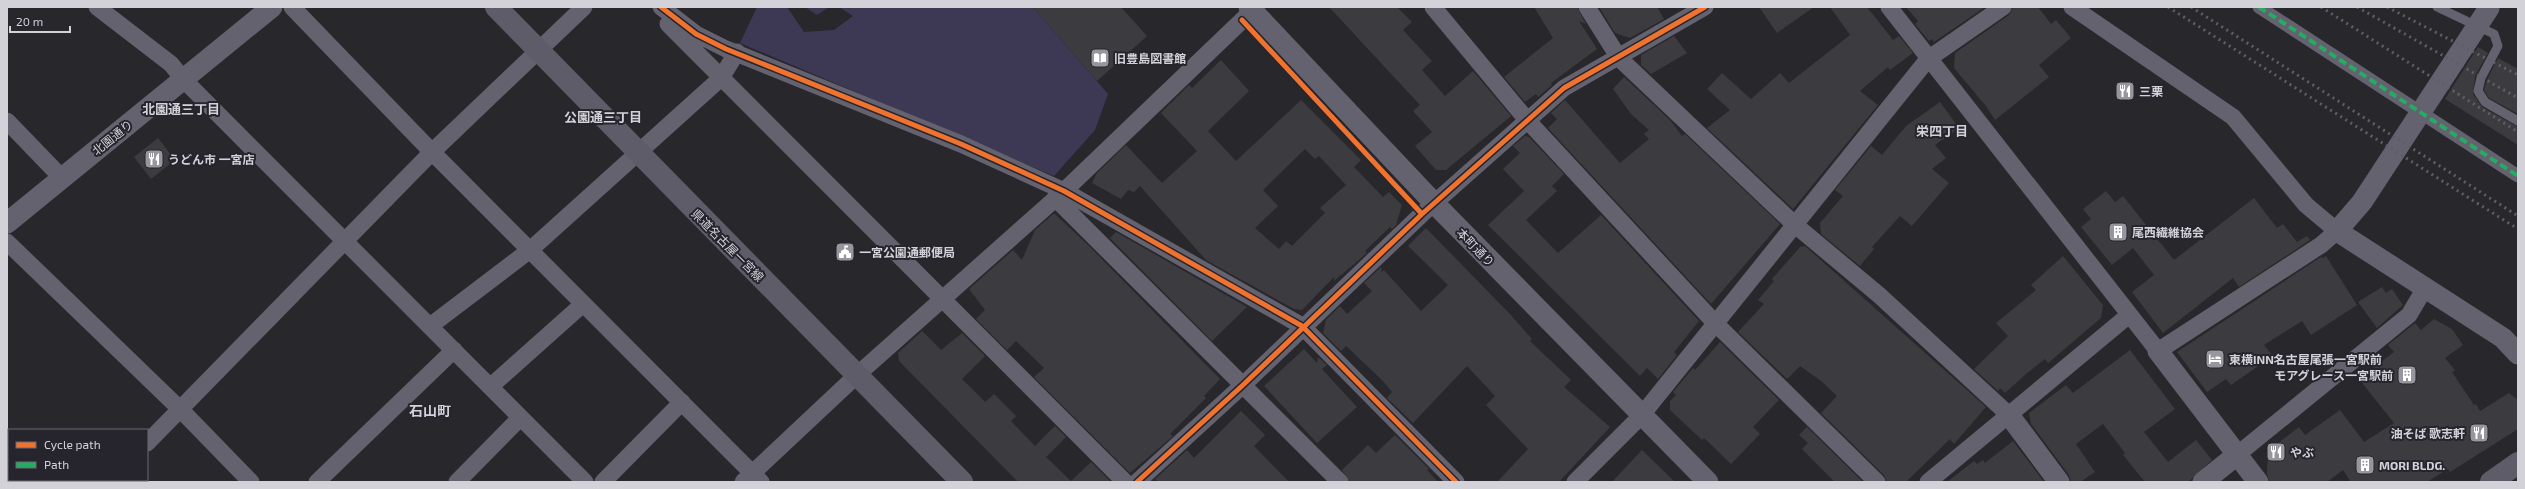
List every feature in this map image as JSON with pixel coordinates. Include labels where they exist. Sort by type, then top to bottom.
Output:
[{"type":"main road","name":"県道名古屋一宮線","points":[[496,7],[637,153],[857,374],[962,482]]},
{"type":"main road","points":[[2491,482],[2518,463]]},
{"type":"street","points":[[97,7],[171,64],[183,79],[491,386],[520,418],[586,482]]},
{"type":"street","name":"北園通り","points":[[7,223],[272,7]]},
{"type":"street","points":[[292,7],[432,152],[682,402],[752,479],[857,374],[1060,195],[1253,8]]},
{"type":"street","points":[[148,443],[346,242],[432,152],[584,7]]},
{"type":"street","points":[[651,7],[942,300],[1126,482]]},
{"type":"street","points":[[661,7],[696,34],[961,144],[1060,195],[1302,326],[1456,482]]},
{"type":"street","points":[[1433,7],[1527,120],[1716,323],[1877,482]]},
{"type":"street","points":[[1587,7],[1619,58],[1794,224],[1879,295],[2009,415],[2059,482]]},
{"type":"street","points":[[1136,482],[1243,385],[1302,326],[1434,203],[1564,88],[1619,58],[1705,7]]},
{"type":"street","points":[[1889,7],[2003,151],[2238,454],[2258,482]]},
{"type":"street","points":[[1575,482],[1641,416],[1928,58],[2003,7]]},
{"type":"street","points":[[2072,7],[2233,117],[2306,205],[2337,231],[2503,338],[2518,354]]},
{"type":"street","points":[[2259,7],[2518,176]]},
{"type":"street","points":[[2158,351],[2321,245],[2337,231],[2362,202],[2490,7]]},
{"type":"street","name":"本町通り","points":[[1253,8],[1434,203],[1641,416],[1708,482]]},
{"type":"street","points":[[430,326],[530,250],[721,78],[737,52]]},
{"type":"street","points":[[7,121],[62,178]]},
{"type":"street","points":[[1060,195],[1243,385],[1340,482]]},
{"type":"street","points":[[7,242],[180,410],[251,482]]},
{"type":"street","points":[[2203,482],[2409,315],[2425,288]]},
{"type":"street","points":[[491,386],[583,304]]},
{"type":"street","points":[[1928,482],[2129,315]]},
{"type":"street","points":[[317,482],[454,350]]},
{"type":"street","points":[[603,482],[682,402]]},
{"type":"street","points":[[457,482],[520,418]]},
{"type":"lane","points":[[2437,7],[2494,34],[2498,46],[2481,78],[2478,91],[2485,102],[2518,122]]},
{"type":"shaded area","points":[[757,7],[787,7],[804,32],[834,30],[853,16],[839,7],[1033,7],[1108,94],[1095,130],[1054,176],[740,43]]},
{"type":"shaded area","points":[[805,7],[829,7],[817,15]]},
{"type":"building","name":"旧豊島図書館","points":[[1033,7],[1121,7],[1147,36],[1097,81]]},
{"type":"building","points":[[1329,7],[1397,7],[1412,22],[1403,30],[1432,61],[1422,70],[1445,96],[1473,71],[1511,116],[1446,170],[1436,170],[1415,146],[1432,132],[1413,111],[1420,105]]},
{"type":"building","points":[[1534,7],[1577,7],[1586,24],[1579,21],[1597,49],[1551,83],[1552,85],[1538,97],[1536,94],[1525,102],[1504,77],[1553,38]]},
{"type":"building","points":[[1599,7],[1657,7],[1664,19],[1630,38],[1615,33]]},
{"type":"building","points":[[1759,7],[1814,7],[1777,33]]},
{"type":"building","points":[[1830,7],[1867,7],[1893,40],[1899,36],[1913,53],[1890,70],[1888,67],[1860,91],[1878,105],[1793,209],[1707,128],[1730,110],[1707,89],[1722,73],[1751,99],[1780,73],[1789,83],[1850,35]]},
{"type":"building","points":[[1906,7],[1985,7],[1934,42],[1932,39],[1929,41],[1915,24],[1918,21]]},
{"type":"building","points":[[2013,7],[2038,7],[2051,24],[2056,20],[2071,38],[2039,65],[2049,77],[1995,120],[1986,106],[1954,68],[1955,53],[2009,15]]},
{"type":"building","points":[[1674,36],[1687,53],[1651,74],[1641,65],[1641,55]]},
{"type":"building","points":[[2478,47],[2488,53],[2475,76],[2473,94],[2482,107],[2518,127],[2518,145],[2445,99]]},
{"type":"building","points":[[2498,58],[2518,69],[2518,114],[2489,98],[2484,90],[2487,80]]},
{"type":"building","points":[[1221,60],[1249,91],[1208,131],[1236,161],[1301,100],[1361,160],[1354,167],[1383,197],[1389,192],[1402,205],[1396,225],[1392,229],[1390,227],[1365,251],[1367,253],[1334,281],[1334,277],[1302,310],[1294,309],[1206,260],[1140,186],[1134,192],[1128,190],[1121,199],[1092,183],[1097,173],[1126,145],[1162,183],[1197,151],[1161,113],[1189,85],[1192,88]],"holes":[[[1305,149],[1315,159],[1319,156],[1346,185],[1320,208],[1325,213],[1292,246],[1286,241],[1279,249],[1255,228],[1278,206],[1263,190]]]},
{"type":"building","points":[[1624,77],[1670,120],[1682,136],[1685,134],[1780,224],[1711,304],[1548,128],[1557,119],[1551,113],[1565,100],[1620,163],[1649,139],[1644,134],[1649,130],[1631,114],[1613,89]]},
{"type":"building","points":[[1940,102],[1959,128],[1935,145],[1946,158],[1932,169],[1949,183],[1912,226],[1900,216],[1872,247],[1874,249],[1860,266],[1821,234],[1820,223],[1843,196],[1835,190],[1871,146],[1882,155],[1906,126]]},
{"type":"building","points":[[1525,136],[1529,137],[1564,174],[1552,186],[1557,191],[1526,220],[1558,253],[1601,215],[1699,321],[1674,352],[1677,355],[1658,379],[1647,368],[1640,376],[1488,225],[1524,191],[1503,169],[1520,153],[1513,146]]},
{"type":"building","name":"うどん市 一宮店","points":[[158,138],[175,160],[151,179],[134,157]]},
{"type":"building","points":[[2106,191],[2115,202],[2123,196],[2174,260],[2254,198],[2277,228],[2283,224],[2297,242],[2307,236],[2310,240],[2239,287],[2233,278],[2163,333],[2132,292],[2154,275],[2133,248],[2112,265],[2081,227],[2091,219],[2083,209]]},
{"type":"building","points":[[1053,214],[1055,214],[1088,245],[1220,379],[1204,396],[1206,398],[1170,434],[1173,436],[1130,473],[1034,377],[1044,368],[1016,341],[1007,350],[976,319],[985,310],[969,289],[1013,250],[1022,260],[1035,230]]},
{"type":"building","points":[[1426,228],[1509,313],[1532,339],[1530,341],[1571,380],[1564,387],[1610,427],[1559,482],[1497,482],[1528,449],[1486,405],[1495,396],[1467,366],[1413,423],[1387,398],[1392,392],[1383,381],[1346,346],[1341,351],[1323,333],[1326,320],[1340,306],[1347,314],[1372,291],[1364,283],[1381,267],[1382,272],[1384,270],[1421,311],[1448,285],[1408,246]]},
{"type":"building","points":[[1116,232],[1247,307],[1212,341],[1110,238]]},
{"type":"building","points":[[1805,246],[1986,407],[1954,444],[1950,439],[1906,482],[1887,482],[1884,475],[1821,413],[1837,396],[1821,381],[1800,366],[1787,379],[1738,332],[1764,304],[1758,300],[1774,281],[1772,279],[1800,247]]},
{"type":"building","points":[[2063,256],[2103,305],[2101,318],[2048,363],[2045,359],[2005,393],[2000,388],[1998,391],[1974,369],[2008,336],[1996,323],[2036,290],[2031,285]]},
{"type":"building","points":[[2326,256],[2357,305],[2311,335],[2302,321],[2264,345],[2272,355],[2257,367],[2231,385],[2226,379],[2207,392],[2177,352],[2321,257],[2323,258]]},
{"type":"building","points":[[2382,287],[2386,293],[2392,289],[2403,305],[2377,328],[2358,302]]},
{"type":"building","points":[[2434,319],[2452,329],[2463,345],[2445,358],[2455,370],[2452,372],[2474,405],[2476,404],[2480,411],[2509,393],[2518,400],[2518,429],[2450,472],[2448,469],[2427,482],[2351,482],[2343,470],[2327,482],[2270,482],[2267,474],[2268,451],[2299,427],[2305,435],[2340,410],[2364,442],[2394,423],[2359,379],[2394,352],[2388,345],[2415,323],[2421,330]]},
{"type":"building","points":[[922,331],[941,350],[962,333],[985,356],[962,379],[985,402],[994,394],[1016,416],[1011,421],[1035,446],[1055,426],[1066,437],[1046,457],[1071,481],[1091,462],[1111,482],[1018,482],[899,361],[898,353]]},
{"type":"building","points":[[1720,342],[1779,400],[1753,427],[1760,434],[1731,464],[1704,438],[1702,440],[1670,410],[1670,401],[1676,395],[1673,392],[1693,368],[1695,370]]},
{"type":"building","points":[[1304,349],[1317,363],[1318,357],[1327,365],[1322,369],[1357,407],[1317,443],[1264,386]]},
{"type":"building","points":[[2130,350],[2175,409],[2144,432],[2168,462],[2196,440],[2212,460],[2188,482],[2145,482],[2123,455],[2125,453],[2103,424],[2076,444],[2095,472],[2080,482],[2071,482],[2069,475],[2031,424],[2029,413],[2066,385],[2073,393]]},
{"type":"building","points":[[1241,411],[1265,435],[1254,446],[1289,482],[1159,482],[1155,479],[1187,450],[1194,458]]},
{"type":"building","points":[[1807,427],[1863,482],[1835,482],[1802,449],[1808,443],[1799,435]]},
{"type":"building","points":[[1395,435],[1429,469],[1427,470],[1438,482],[1350,482],[1342,470],[1368,445],[1376,453]]},
{"type":"building","points":[[2013,441],[2044,482],[1947,482],[1974,461],[1977,464],[1983,460],[1985,463]]},
{"type":"building","points":[[1642,450],[1675,482],[1612,482]]},
{"type":"railway","points":[[2168,7],[2518,229]]},
{"type":"railway","points":[[2191,7],[2518,216]]},
{"type":"railway","points":[[2321,7],[2518,132]]},
{"type":"railway","points":[[2357,7],[2518,98]]},
{"type":"railway","points":[[2387,7],[2518,75]]},
{"type":"marked path","points":[[2259,7],[2518,176]]},
{"type":"cycle path","points":[[661,7],[696,34],[726,49],[961,144],[1064,191],[1302,326],[1456,482]]},
{"type":"cycle path","points":[[1137,482],[1243,385],[1422,214],[1564,88],[1705,7]]},
{"type":"cycle path","points":[[1242,20],[1422,214]]},
{"type":"place","name":"旧豊島図書館","points":[[1100,58]]},
{"type":"place","name":"三栗","points":[[2125,91]]},
{"type":"place","name":"うどん市 一宮店","points":[[154,159]]},
{"type":"place","name":"尾西繊維協会","points":[[2118,232]]},
{"type":"place","name":"一宮公園通郵便局","points":[[845,252]]},
{"type":"place","name":"東横INN名古屋尾張一宮駅前","points":[[2215,359]]},
{"type":"place","name":"モアグレース一宮駅前","points":[[2407,375]]},
{"type":"place","name":"油そば 歌志軒","points":[[2479,433]]},
{"type":"place","name":"やぶ","points":[[2276,452]]},
{"type":"place","name":"MORI BLDG.","points":[[2365,465]]},
{"type":"district","name":"北園通三丁目","points":[[181,109]]},
{"type":"district","name":"公園通三丁目","points":[[603,117]]},
{"type":"district","name":"栄四丁目","points":[[1942,131]]},
{"type":"district","name":"石山町","points":[[430,410]]}]
